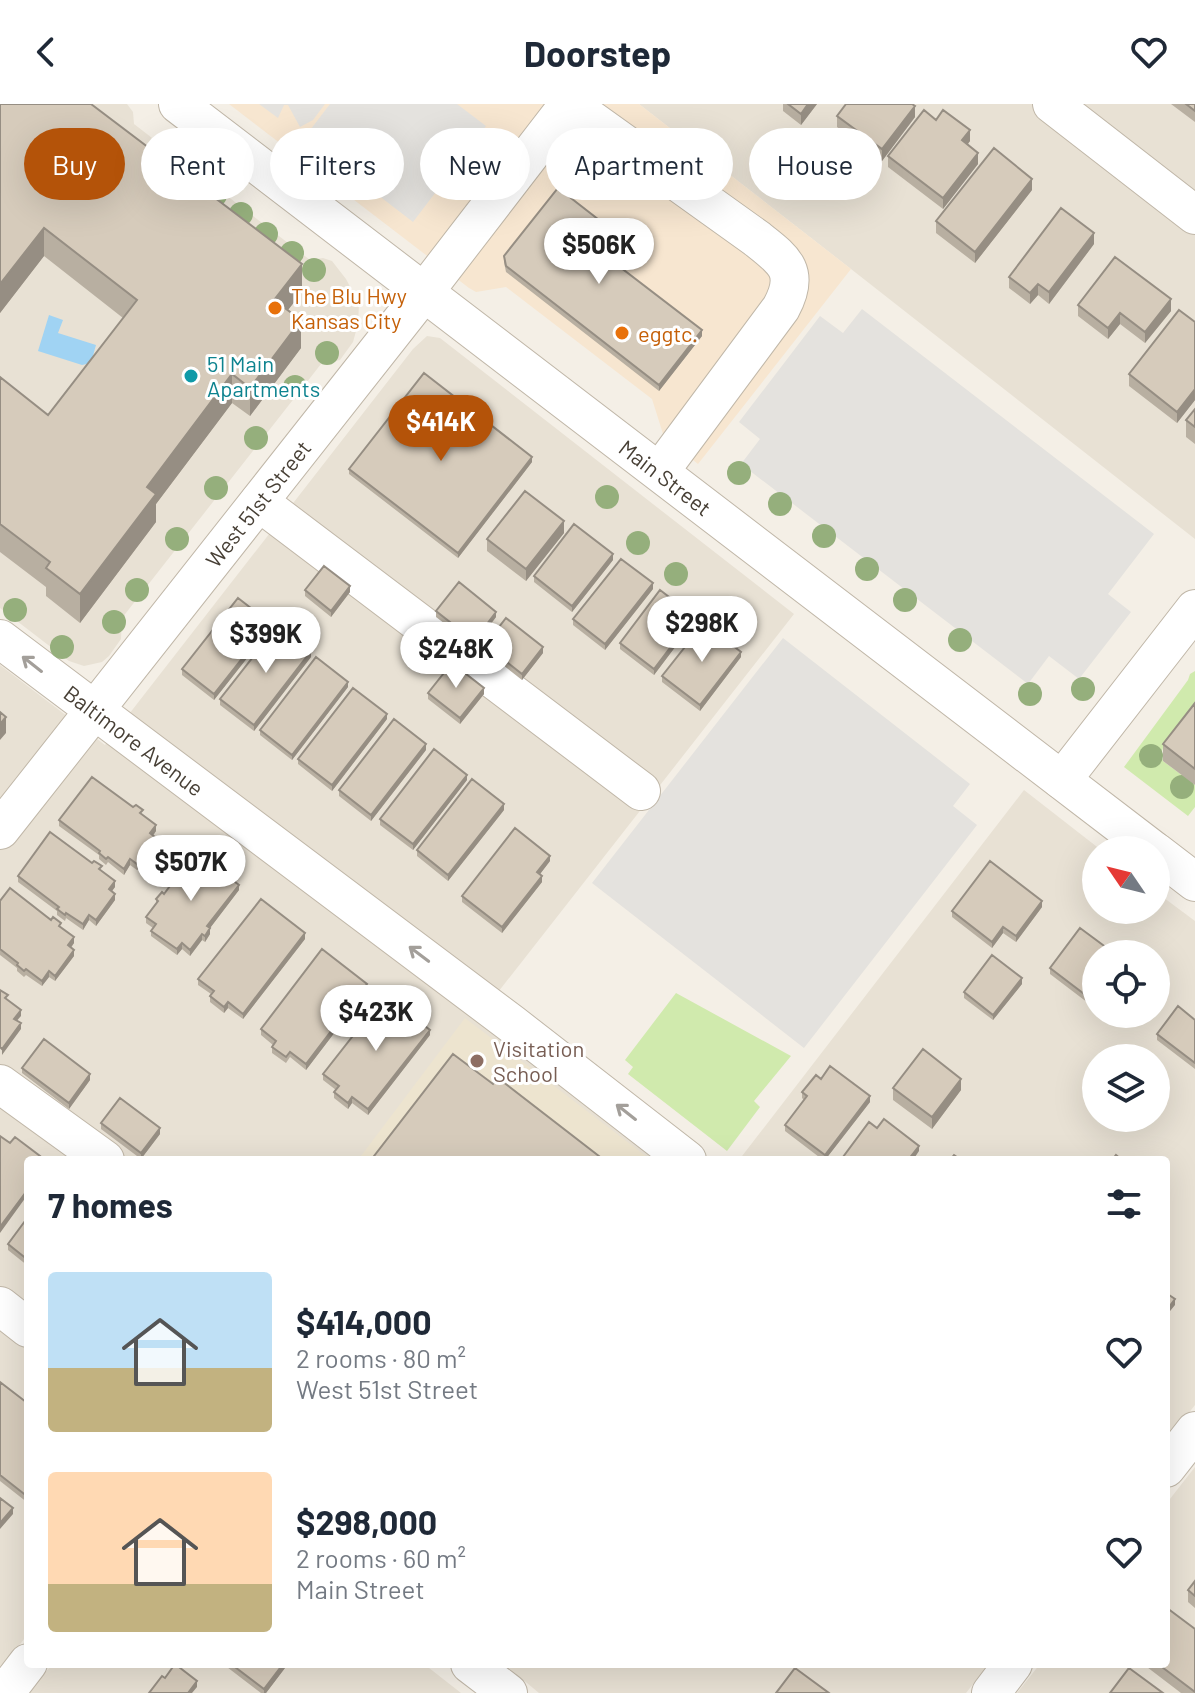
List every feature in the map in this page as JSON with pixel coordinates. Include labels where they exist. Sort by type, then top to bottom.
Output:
[{"type":"street","name":"Main Street","points":[[178,104],[1135,836]]},
{"type":"street","name":"West 51st Street","points":[[0,830],[569,104]]},
{"type":"street","points":[[569,104],[756,238],[783,259],[789,271],[787,296],[781,308],[660,471]]},
{"type":"street","points":[[1052,104],[1195,215]]},
{"type":"street","points":[[259,502],[641,791]]},
{"type":"street","points":[[1062,780],[1195,609]]},
{"type":"street","name":"Baltimore Avenue","points":[[0,639],[682,1156]]},
{"type":"street","name":"Main Street","points":[[1170,863],[1195,882]]},
{"type":"street","points":[[0,1084],[99,1156]]},
{"type":"street","points":[[0,1306],[24,1325]]},
{"type":"street","points":[[1170,1463],[1195,1431]]},
{"type":"street","points":[[5,1693],[24,1668]]},
{"type":"street","points":[[475,1668],[508,1693]]},
{"type":"street","points":[[991,1693],[1010,1668]]},
{"type":"shaded area","name":"51 Main Apartments","points":[[0,104],[127,104],[133,112],[134,124],[141,129],[141,200],[232,200],[310,260],[323,258],[332,261],[359,304],[358,324],[353,342],[340,360],[321,364],[122,618],[121,639],[102,662],[84,666],[69,661],[0,608]]},
{"type":"shaded area","points":[[229,104],[639,104],[670,128],[546,128],[546,200],[733,200],[733,177],[749,190],[749,200],[762,200],[851,269],[698,464],[664,437],[652,399],[506,287],[476,292],[469,288],[354,200],[404,200],[404,128],[270,128],[270,135]]},
{"type":"shaded area","points":[[259,104],[325,104],[313,120],[300,127],[288,105],[284,105],[278,118]]},
{"type":"shaded area","points":[[330,104],[457,104],[486,126],[420,128],[420,200],[430,200],[413,222],[384,200],[404,200],[404,128],[312,128]]},
{"type":"shaded area","points":[[639,104],[1195,104],[1195,539],[762,200],[882,200],[882,128],[749,128],[749,190],[733,177],[733,128],[670,128]]},
{"type":"shaded area","points":[[862,309],[1154,534],[1108,594],[1131,612],[1079,679],[1049,656],[1028,684],[741,464],[760,439],[739,422],[820,316],[843,333]]},
{"type":"shaded area","points":[[427,336],[440,338],[794,614],[495,996],[706,1156],[24,1156],[24,1639],[0,1670],[0,665],[105,745],[413,349]]},
{"type":"shaded area","points":[[783,638],[970,784],[953,806],[977,825],[804,1048],[592,883]]},
{"type":"shaded area","points":[[1024,790],[1083,836],[1082,924],[1170,924],[1170,902],[1195,921],[1195,1405],[1170,1437],[1170,1156],[742,1156]]},
{"type":"shaded area","name":"Visitation School","points":[[465,1018],[646,1156],[361,1156]]},
{"type":"shaded area","points":[[1195,1467],[1195,1693],[1017,1693],[1037,1668],[1170,1668],[1170,1499]]},
{"type":"shaded area","points":[[49,1668],[429,1668],[461,1693],[29,1693]]},
{"type":"shaded area","points":[[509,1668],[986,1668],[966,1693],[539,1693]]},
{"type":"green space","points":[[1195,671],[1195,720],[1186,718],[1168,738],[1162,755],[1163,761],[1195,785],[1195,807],[1188,816],[1124,767]]},
{"type":"green space","points":[[676,993],[791,1056],[754,1101],[760,1107],[727,1151],[628,1074],[633,1067],[625,1060]]},
{"type":"water","points":[[49,315],[63,320],[58,333],[96,345],[91,363],[82,365],[38,351]]},
{"type":"building","name":"51 Main Apartments","points":[[0,104],[91,104],[123,128],[24,128],[24,200],[125,200],[125,130],[141,142],[141,200],[218,200],[302,264],[274,300],[301,320],[250,388],[232,374],[147,487],[156,494],[80,594],[46,568],[50,562],[0,524],[0,377],[48,415],[137,300],[44,228],[0,284]]},
{"type":"building","points":[[788,104],[808,104],[801,114]]},
{"type":"building","points":[[846,104],[915,106],[882,149],[882,128],[853,128],[837,116]]},
{"type":"building","points":[[924,110],[936,120],[943,110],[970,130],[962,140],[978,153],[943,198],[888,156]]},
{"type":"building","points":[[994,148],[1032,179],[975,252],[936,221]]},
{"type":"building","points":[[548,200],[573,200],[635,248],[620,267],[702,330],[659,385],[506,266],[504,256]]},
{"type":"building","points":[[1061,208],[1094,233],[1049,292],[1038,284],[1030,293],[1009,277]]},
{"type":"building","points":[[1115,257],[1171,299],[1145,332],[1120,313],[1108,328],[1078,305]]},
{"type":"building","points":[[1179,310],[1195,322],[1195,389],[1177,412],[1129,374]]},
{"type":"building","points":[[424,373],[532,457],[458,553],[349,469]]},
{"type":"building","points":[[1195,409],[1195,427],[1186,420]]},
{"type":"building","points":[[525,491],[564,521],[526,569],[487,539]]},
{"type":"building","points":[[574,524],[613,554],[572,606],[534,576]]},
{"type":"building","points":[[621,559],[653,583],[605,644],[573,619]]},
{"type":"building","points":[[324,566],[350,586],[331,611],[305,590]]},
{"type":"building","points":[[459,582],[496,612],[474,641],[436,611]]},
{"type":"building","points":[[660,590],[694,616],[654,669],[620,643]]},
{"type":"building","points":[[238,598],[270,623],[214,694],[182,669]]},
{"type":"building","points":[[506,618],[543,647],[522,674],[485,645]]},
{"type":"building","points":[[704,623],[741,652],[700,705],[662,676]]},
{"type":"building","points":[[278,625],[311,651],[254,725],[220,699]]},
{"type":"building","points":[[316,657],[348,682],[292,755],[260,730]]},
{"type":"building","points":[[452,663],[484,688],[460,718],[428,693]]},
{"type":"building","points":[[353,688],[387,714],[332,785],[298,759]]},
{"type":"building","points":[[1195,703],[1195,769],[1163,744]]},
{"type":"building","points":[[394,719],[426,744],[371,815],[339,790]]},
{"type":"building","points":[[434,749],[467,775],[413,844],[380,819]]},
{"type":"building","points":[[92,777],[133,807],[136,805],[143,810],[140,813],[156,825],[150,833],[156,838],[137,864],[130,859],[124,869],[108,857],[106,859],[59,820]]},
{"type":"building","points":[[472,779],[504,804],[448,875],[417,850]]},
{"type":"building","points":[[515,828],[550,856],[537,872],[542,876],[502,927],[462,896]]},
{"type":"building","points":[[50,832],[92,863],[94,861],[102,866],[99,869],[115,881],[109,889],[115,894],[96,920],[89,915],[83,924],[65,915],[18,876]]},
{"type":"building","points":[[195,852],[239,885],[207,926],[210,928],[205,936],[202,934],[190,950],[182,943],[177,949],[151,931],[156,924],[146,917],[158,901],[156,899],[162,892],[164,894]]},
{"type":"building","points":[[990,861],[1042,901],[1016,936],[1003,927],[992,942],[952,911]]},
{"type":"building","points":[[10,888],[51,920],[53,917],[61,923],[59,926],[74,937],[68,945],[74,950],[55,976],[49,971],[42,981],[26,969],[24,971],[0,949],[0,901]]},
{"type":"building","points":[[261,899],[305,933],[243,1014],[228,1002],[224,1007],[210,996],[214,991],[198,979]]},
{"type":"building","points":[[1080,928],[1096,940],[1082,940],[1082,992],[1050,968]]},
{"type":"building","points":[[322,949],[367,984],[306,1064],[290,1052],[286,1057],[272,1047],[276,1041],[261,1029]]},
{"type":"building","points":[[992,955],[1022,978],[993,1015],[964,992]]},
{"type":"building","points":[[0,990],[21,1010],[14,1019],[21,1023],[2,1049],[0,1047]]},
{"type":"building","points":[[385,995],[430,1030],[368,1109],[352,1097],[348,1103],[334,1092],[339,1086],[323,1074]]},
{"type":"building","points":[[1178,1006],[1195,1020],[1195,1063],[1157,1034],[1162,1028],[1170,1028],[1170,1017]]},
{"type":"building","points":[[44,1039],[90,1074],[69,1103],[22,1068]]},
{"type":"building","points":[[923,1049],[961,1079],[932,1117],[893,1088]]},
{"type":"building","name":"Visitation School","points":[[453,1054],[493,1084],[498,1078],[599,1156],[374,1156]]},
{"type":"building","points":[[830,1066],[870,1096],[825,1155],[785,1125],[807,1096],[802,1092],[816,1075],[821,1079]]},
{"type":"building","points":[[120,1098],[160,1128],[141,1153],[101,1123]]},
{"type":"building","points":[[884,1119],[919,1146],[911,1156],[844,1156],[869,1122],[877,1128]]},
{"type":"building","points":[[0,1136],[10,1143],[15,1137],[40,1156],[24,1156],[24,1195],[0,1227]]},
{"type":"building","points":[[24,1222],[24,1257],[8,1244]]},
{"type":"building","points":[[0,1382],[24,1400],[24,1494],[0,1475]]},
{"type":"building","points":[[0,1498],[13,1508],[0,1523]]},
{"type":"building","points":[[1195,1581],[1195,1596],[1188,1590]]},
{"type":"building","points":[[1170,1610],[1195,1629],[1195,1692],[1163,1668],[1170,1668]]},
{"type":"building","points":[[172,1668],[180,1668],[197,1681],[188,1693],[149,1693],[162,1676],[165,1678]]},
{"type":"building","points":[[236,1668],[280,1668],[264,1689]]},
{"type":"building","points":[[795,1668],[829,1693],[776,1693]]},
{"type":"building","points":[[1129,1668],[1163,1693],[1110,1693]]},
{"type":"place","name":"The Blu Hwy Kansas City","points":[[275,308]]},
{"type":"place","name":"eggtc.","points":[[622,333]]},
{"type":"place","name":"51 Main Apartments","points":[[191,376]]},
{"type":"place","name":"Visitation School","points":[[477,1061]]}]
